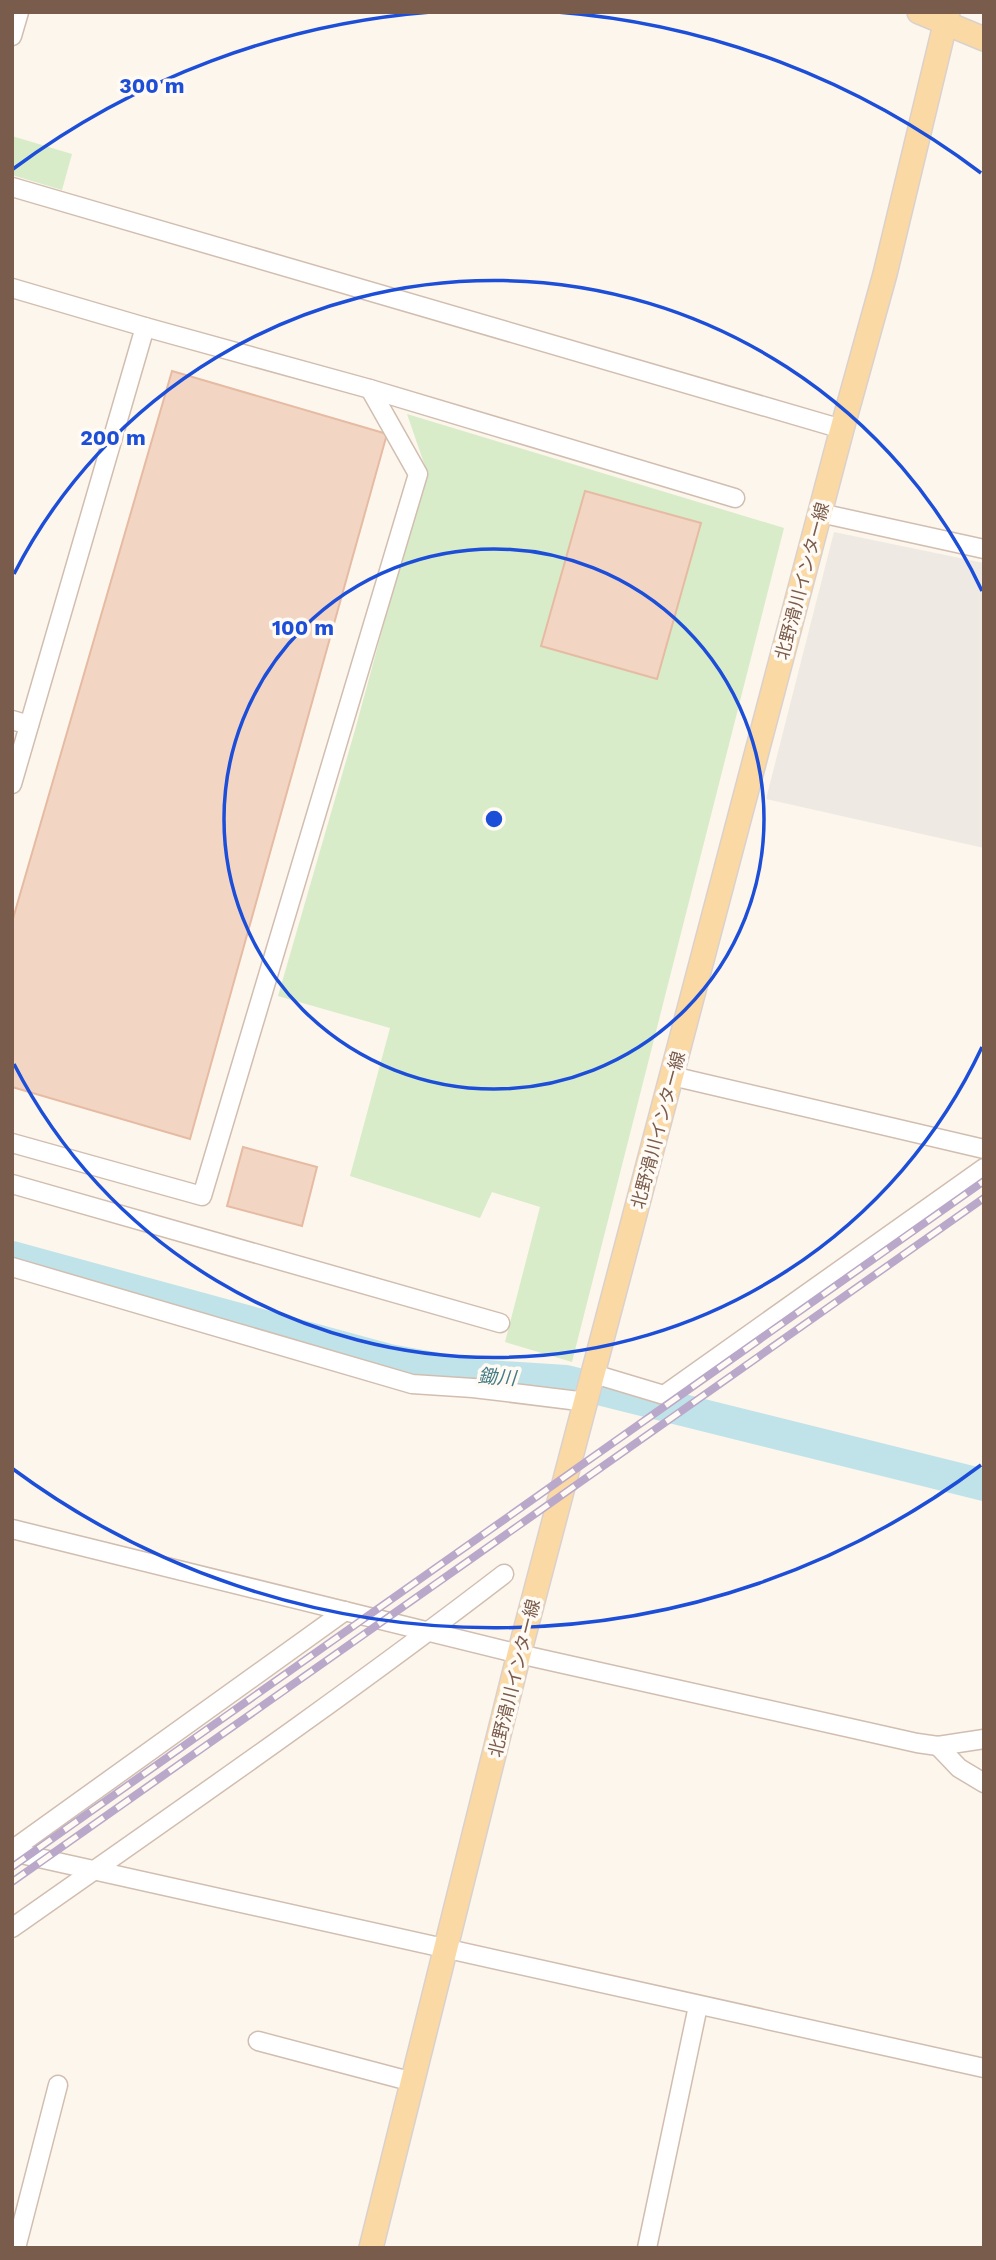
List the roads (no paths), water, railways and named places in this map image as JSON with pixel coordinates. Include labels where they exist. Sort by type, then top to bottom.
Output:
[{"type":"main road","points":[[919,12],[947,18],[984,39]]},
{"type":"main road","name":"北野滑川インター線","points":[[371,2248],[519,1654],[885,274],[947,18]]},
{"type":"street","points":[[12,36],[19,12]]},
{"type":"street","points":[[12,187],[842,429]]},
{"type":"street","points":[[12,288],[370,389],[735,498]]},
{"type":"street","points":[[12,784],[21,722],[145,327]]},
{"type":"street","points":[[12,1143],[202,1196],[418,474],[370,389]]},
{"type":"street","points":[[820,513],[984,550]]},
{"type":"street","points":[[672,1076],[984,1149]]},
{"type":"street","points":[[594,1374],[664,1395],[984,1168]]},
{"type":"street","points":[[12,1184],[500,1323]]},
{"type":"street","points":[[12,1268],[412,1384],[473,1388],[587,1402]]},
{"type":"street","points":[[12,1529],[519,1654],[917,1743],[938,1746],[984,1739]]},
{"type":"street","points":[[12,1928],[429,1632],[504,1574]]},
{"type":"street","points":[[12,1851],[345,1611]]},
{"type":"street","points":[[938,1746],[959,1768],[984,1783]]},
{"type":"street","points":[[12,1851],[984,2068]]},
{"type":"street","points":[[647,2248],[698,2006]]},
{"type":"street","points":[[258,2040],[413,2082]]},
{"type":"street","points":[[16,2248],[58,2085]]},
{"type":"waterway","name":"鋤川","points":[[12,1257],[389,1360],[472,1375],[566,1381],[984,1485]]},
{"type":"railway","points":[[12,1867],[984,1181]]},
{"type":"railway","points":[[12,1882],[984,1198]]}]
